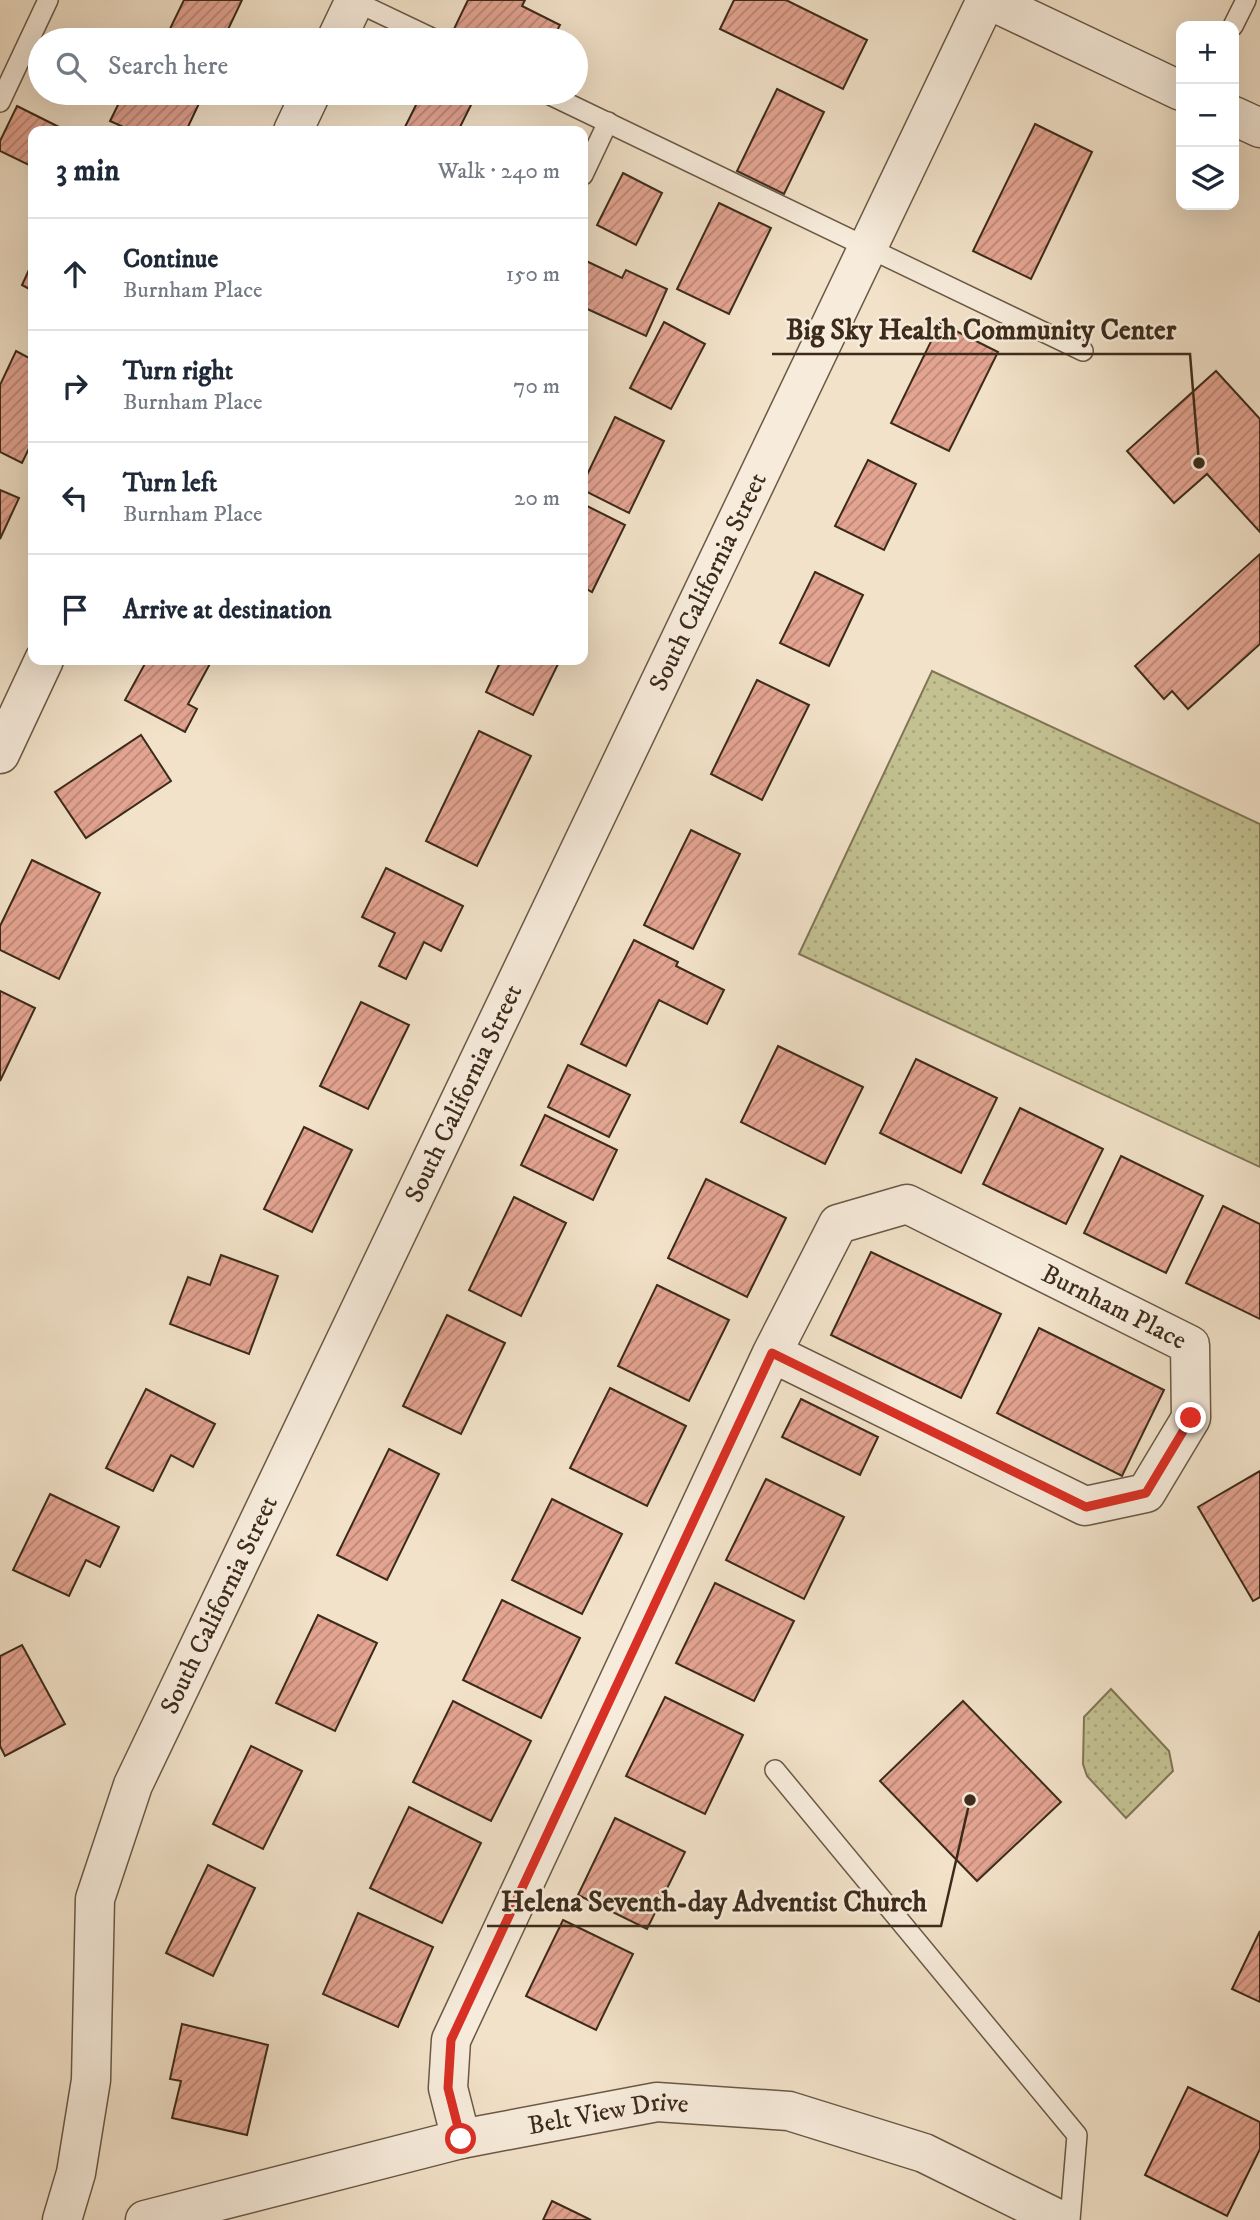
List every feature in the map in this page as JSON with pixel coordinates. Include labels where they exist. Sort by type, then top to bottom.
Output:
[{"type":"street","points":[[341,28],[354,0]]},
{"type":"street","points":[[987,0],[1176,90]]},
{"type":"street","name":"South California Street","points":[[62,2220],[76,2173],[91,2080],[95,1899],[133,1785],[987,0]]},
{"type":"street","points":[[295,126],[305,105]]},
{"type":"street","points":[[1239,118],[1260,128]]},
{"type":"street","points":[[0,754],[42,665]]},
{"type":"street","name":"Burnham Place","points":[[461,2139],[448,2088],[451,2040],[772,1353],[838,1224],[907,1204],[1190,1345],[1191,1418],[1146,1493],[1086,1507],[772,1353]]},
{"type":"street","name":"Belt View Drive","points":[[145,2220],[461,2139],[657,2102],[789,2111],[924,2153],[1060,2220]]},
{"type":"lane","points":[[35,28],[48,0]]},
{"type":"lane","points":[[354,0],[411,28]]},
{"type":"lane","points":[[1236,21],[1246,0]]},
{"type":"lane","points":[[0,102],[28,42]]},
{"type":"lane","points":[[572,105],[1083,351]]},
{"type":"lane","points":[[588,164],[608,122]]},
{"type":"lane","points":[[775,1770],[1077,2135],[1070,2220]]},
{"type":"shaded area","points":[[932,671],[1260,824],[1260,1167],[799,954]]},
{"type":"shaded area","points":[[1111,1689],[1169,1751],[1173,1771],[1126,1818],[1087,1776],[1083,1764],[1084,1717]]},
{"type":"building","points":[[184,0],[242,0],[229,28],[170,28]]},
{"type":"building","points":[[468,0],[525,0],[522,6],[560,25],[558,28],[454,28]]},
{"type":"building","points":[[734,0],[786,0],[867,40],[843,89],[720,29]]},
{"type":"building","points":[[777,89],[824,112],[784,194],[737,171]]},
{"type":"building","points":[[118,105],[198,105],[188,126],[121,126],[110,121]]},
{"type":"building","points":[[416,105],[471,105],[460,126],[406,126]]},
{"type":"building","points":[[17,106],[57,126],[28,126],[28,165],[0,151],[0,141]]},
{"type":"building","points":[[1035,124],[1092,152],[1031,279],[973,251]]},
{"type":"building","points":[[623,173],[662,193],[636,245],[597,225]]},
{"type":"building","points":[[719,203],[771,228],[729,314],[677,289]]},
{"type":"building","points":[[588,262],[622,278],[626,270],[667,289],[646,336],[588,309]]},
{"type":"building","points":[[28,272],[28,288],[22,285]]},
{"type":"building","points":[[664,322],[705,344],[671,409],[630,388]]},
{"type":"building","points":[[940,323],[998,352],[949,451],[891,423]]},
{"type":"building","points":[[16,351],[28,357],[28,450],[22,463],[0,452],[0,385]]},
{"type":"building","points":[[1216,371],[1260,419],[1260,532],[1207,474],[1174,503],[1127,451]]},
{"type":"building","points":[[615,417],[664,441],[629,513],[588,492],[588,473]]},
{"type":"building","points":[[868,460],[916,484],[884,550],[835,526]]},
{"type":"building","points":[[0,490],[19,498],[0,539]]},
{"type":"building","points":[[588,506],[625,525],[592,592],[588,590]]},
{"type":"building","points":[[1260,554],[1260,644],[1188,709],[1172,691],[1164,699],[1135,666]]},
{"type":"building","points":[[815,572],[863,595],[829,666],[780,643]]},
{"type":"building","points":[[144,665],[209,665],[188,704],[197,709],[185,732],[125,700]]},
{"type":"building","points":[[499,665],[558,665],[533,715],[486,692]]},
{"type":"building","points":[[757,680],[809,705],[762,800],[711,774]]},
{"type":"building","points":[[479,731],[531,756],[477,866],[426,841]]},
{"type":"building","points":[[141,735],[171,781],[86,838],[55,792]]},
{"type":"building","points":[[691,830],[740,854],[693,949],[644,925]]},
{"type":"building","points":[[32,860],[100,893],[59,979],[0,950],[0,926]]},
{"type":"building","points":[[386,868],[463,906],[441,951],[424,942],[406,979],[379,966],[395,933],[362,917]]},
{"type":"building","points":[[634,940],[678,962],[676,966],[724,990],[707,1024],[659,1000],[626,1066],[581,1044]]},
{"type":"building","points":[[0,991],[35,1008],[0,1081]]},
{"type":"building","points":[[361,1002],[409,1025],[368,1109],[320,1086]]},
{"type":"building","points":[[778,1046],[863,1087],[825,1164],[741,1122]]},
{"type":"building","points":[[916,1059],[997,1098],[961,1173],[880,1133]]},
{"type":"building","points":[[568,1065],[630,1095],[609,1137],[548,1107]]},
{"type":"building","points":[[1020,1108],[1103,1149],[1066,1224],[983,1184]]},
{"type":"building","points":[[545,1115],[617,1150],[593,1200],[521,1165]]},
{"type":"building","points":[[304,1127],[352,1150],[312,1232],[264,1209]]},
{"type":"building","points":[[1121,1156],[1203,1196],[1166,1273],[1084,1233]]},
{"type":"building","points":[[706,1179],[786,1218],[747,1297],[668,1258]]},
{"type":"building","points":[[514,1197],[566,1223],[521,1316],[469,1290]]},
{"type":"building","points":[[1223,1206],[1260,1224],[1260,1319],[1186,1283]]},
{"type":"building","points":[[871,1252],[1001,1314],[961,1398],[831,1335]]},
{"type":"building","points":[[221,1255],[278,1276],[249,1354],[170,1324],[188,1277],[210,1285]]},
{"type":"building","points":[[657,1285],[729,1320],[689,1401],[618,1366]]},
{"type":"building","points":[[447,1315],[505,1343],[461,1434],[403,1406]]},
{"type":"building","points":[[1039,1328],[1164,1390],[1122,1476],[997,1413]]},
{"type":"building","points":[[610,1388],[686,1426],[647,1506],[570,1468]]},
{"type":"building","points":[[146,1389],[215,1424],[193,1467],[171,1455],[153,1491],[106,1468]]},
{"type":"building","points":[[801,1399],[878,1437],[860,1475],[782,1437]]},
{"type":"building","points":[[389,1449],[439,1474],[387,1580],[337,1555]]},
{"type":"building","points":[[1260,1471],[1260,1597],[1253,1601],[1198,1507]]},
{"type":"building","points":[[766,1479],[844,1517],[804,1599],[726,1560]]},
{"type":"building","points":[[50,1494],[119,1527],[100,1567],[86,1560],[69,1596],[13,1570]]},
{"type":"building","points":[[552,1499],[622,1534],[582,1614],[512,1580]]},
{"type":"building","points":[[715,1583],[794,1621],[754,1701],[676,1663]]},
{"type":"building","points":[[502,1600],[580,1638],[541,1718],[463,1680]]},
{"type":"building","points":[[318,1615],[377,1643],[335,1731],[276,1703]]},
{"type":"building","points":[[22,1645],[65,1724],[5,1756],[0,1746],[0,1656]]},
{"type":"building","points":[[665,1697],[743,1735],[705,1814],[626,1776]]},
{"type":"building","points":[[453,1701],[531,1741],[491,1821],[413,1782]]},
{"type":"building","points":[[963,1701],[1061,1802],[977,1881],[880,1781]]},
{"type":"building","points":[[251,1746],[302,1771],[263,1849],[213,1824]]},
{"type":"building","points":[[409,1807],[481,1843],[442,1923],[370,1888]]},
{"type":"building","points":[[615,1818],[685,1852],[647,1929],[578,1895]]},
{"type":"building","points":[[208,1865],[255,1888],[213,1976],[166,1953]]},
{"type":"building","points":[[358,1913],[433,1947],[398,2027],[323,1994]]},
{"type":"building","points":[[563,1920],[633,1954],[596,2030],[526,1996]]},
{"type":"building","points":[[1260,1931],[1260,2002],[1232,1989]]},
{"type":"building","points":[[182,2024],[268,2045],[247,2135],[172,2118],[181,2081],[170,2079]]},
{"type":"building","points":[[1188,2087],[1260,2122],[1260,2149],[1227,2216],[1145,2175]]},
{"type":"building","points":[[552,2201],[591,2220],[543,2220]]},
{"type":"place","name":"Big Sky Health Community Center","points":[[1199,463]]},
{"type":"place","name":"Helena Seventh-day Adventist Church","points":[[970,1800]]},
{"type":"route","points":[[461,2139],[448,2088],[451,2040],[772,1353],[1086,1507],[1146,1493],[1191,1418]]}]
